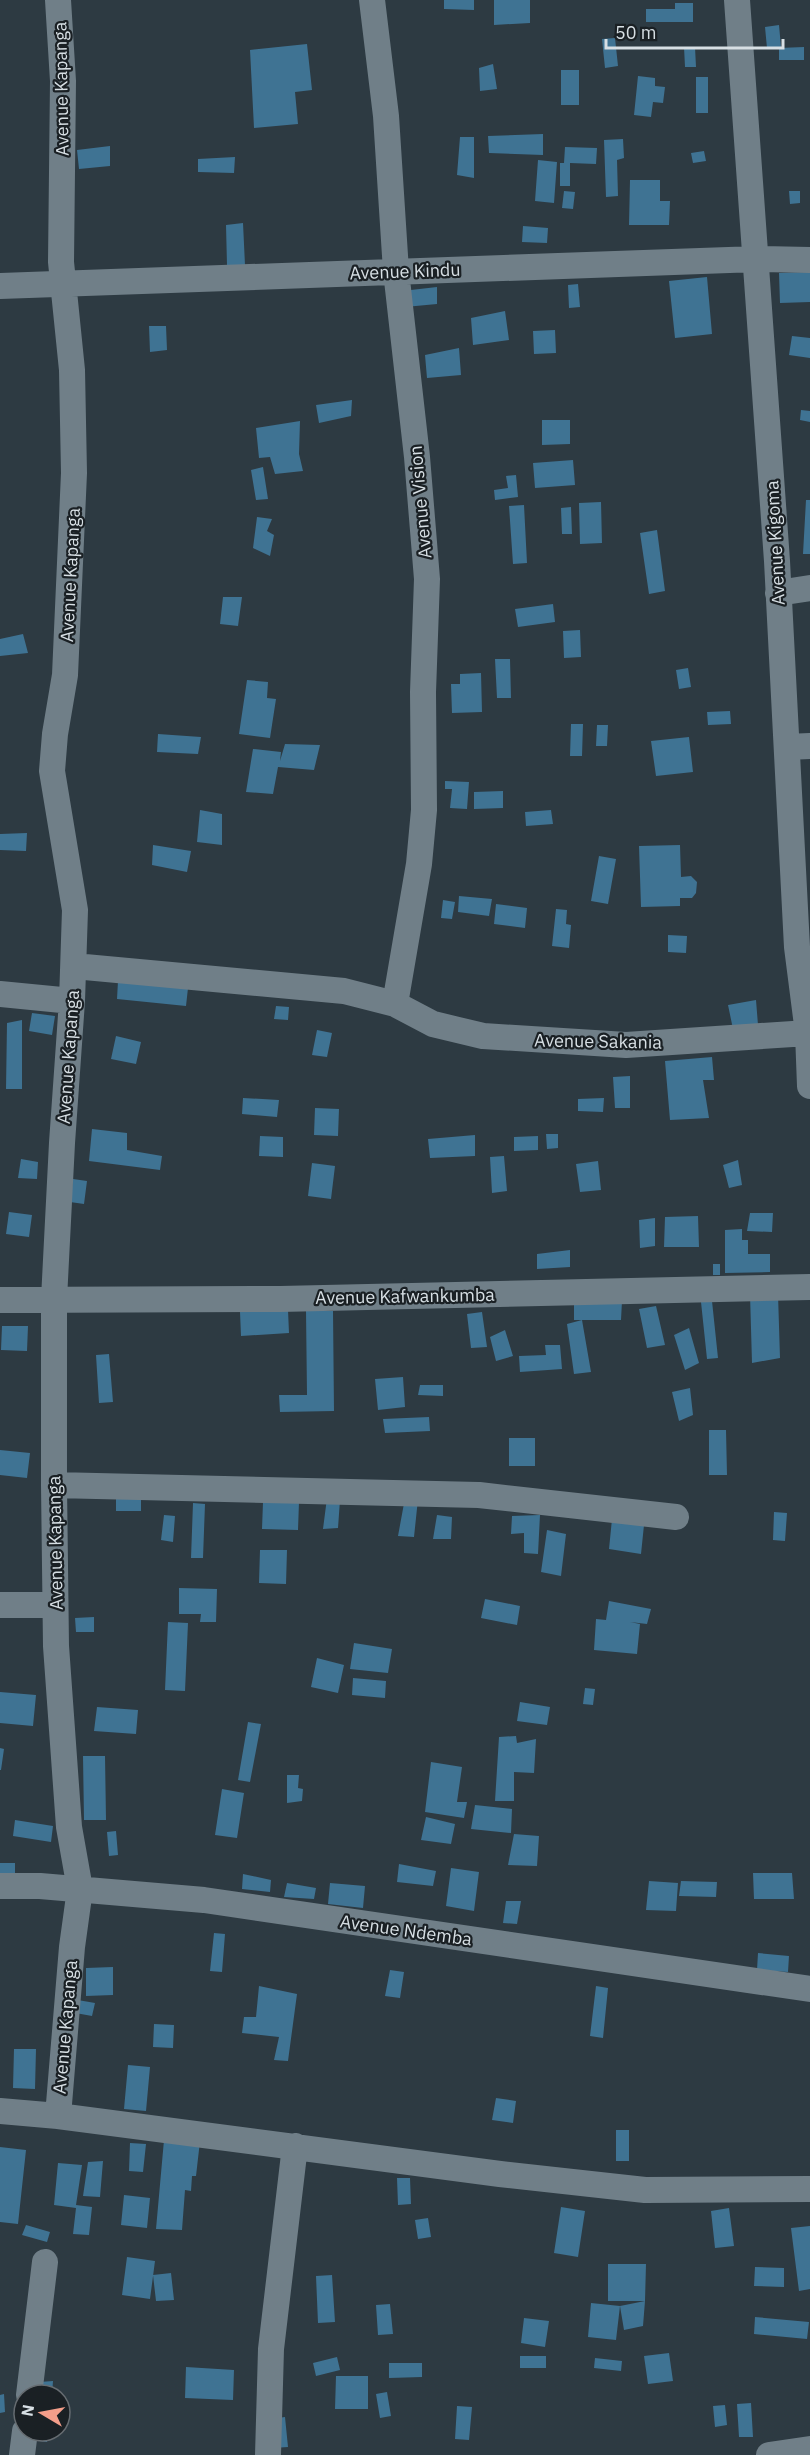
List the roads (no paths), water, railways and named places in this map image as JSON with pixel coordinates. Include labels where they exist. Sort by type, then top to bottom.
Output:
[{"type":"street","name":"Avenue Kapanga","points":[[58,0],[63,81],[60,206],[62,285],[72,370],[74,473],[65,675],[55,734],[52,771],[75,910],[74,966],[54,1299],[55,1605],[69,1827],[80,1889],[72,1947],[58,2116]]},
{"type":"street","name":"Avenue Vision","points":[[372,0],[386,116],[396,271],[417,457],[427,579],[423,692],[424,810],[419,864],[395,1004]]},
{"type":"street","name":"Avenue Kigoma","points":[[737,0],[757,259],[778,593],[798,747],[803,946],[810,1086]]},
{"type":"street","name":"Avenue Kindu","points":[[0,286],[757,259],[810,260]]},
{"type":"street","points":[[778,593],[810,588]]},
{"type":"street","name":"Avenue Sakania","points":[[74,966],[344,991],[395,1004],[433,1024],[483,1036],[626,1045],[808,1033]]},
{"type":"street","points":[[0,994],[72,1001]]},
{"type":"street","name":"Avenue Kafwankumba","points":[[0,1300],[280,1299],[810,1287]]},
{"type":"street","points":[[54,1485],[479,1495],[676,1517]]},
{"type":"street","points":[[0,1605],[55,1605]]},
{"type":"street","name":"Avenue Ndemba","points":[[0,1886],[80,1889],[204,1900],[810,1989]]},
{"type":"street","points":[[0,2111],[58,2116],[500,2174],[645,2190],[810,2189]]},
{"type":"street","points":[[268,2455],[271,2349],[295,2146]]},
{"type":"street","points":[[30,2383],[45,2262]]},
{"type":"street","points":[[769,2455],[810,2449]]}]
